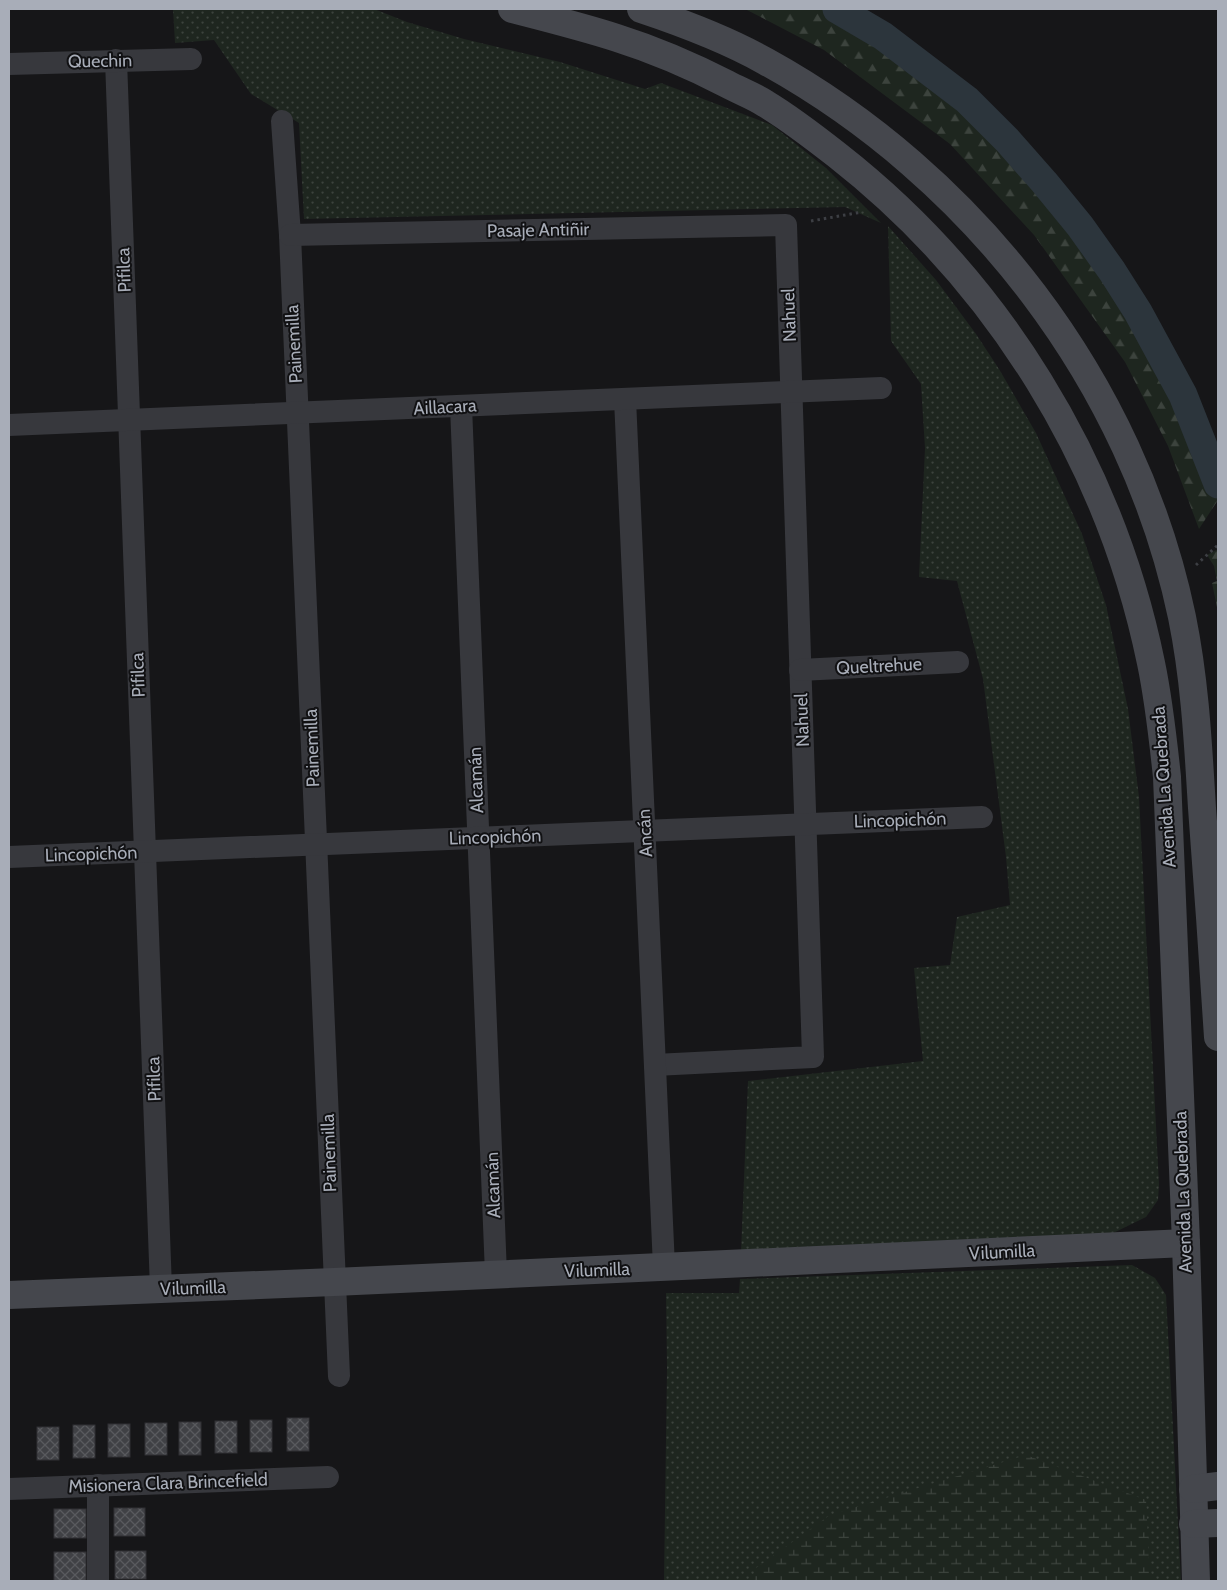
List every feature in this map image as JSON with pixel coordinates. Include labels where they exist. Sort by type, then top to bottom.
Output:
[{"type":"main road","name":"Avenida La Quebrada","points":[[512,9],[627,42],[691,66],[765,103],[822,143],[860,173],[945,255],[1018,348],[1050,398],[1077,448],[1101,500],[1138,608],[1161,720],[1167,776],[1186,1243],[1205,1488],[1206,1523],[1196,1581]]},
{"type":"main road","name":"Avenida La Quebrada","points":[[641,9],[689,25],[762,59],[826,98],[901,153],[943,190],[982,230],[1018,273],[1082,364],[1109,413],[1132,462],[1168,562],[1181,615],[1191,667],[1197,720],[1218,1038]]},
{"type":"main road","name":"Vilumilla","points":[[9,1295],[1186,1243]]},
{"type":"street","name":"Quechin","points":[[9,64],[116,60],[191,60]]},
{"type":"street","name":"Pifilca","points":[[116,60],[161,1289]]},
{"type":"street","name":"Painemilla","points":[[282,121],[290,235],[339,1376]]},
{"type":"street","name":"Pasaje Antiñir","points":[[290,235],[786,225]]},
{"type":"street","name":"Nahuel","points":[[655,1065],[813,1057],[786,225]]},
{"type":"street","name":"Aillacara","points":[[9,425],[881,388]]},
{"type":"street","name":"Ancán","points":[[625,399],[664,1267]]},
{"type":"street","name":"Alcamán","points":[[461,406],[496,1274]]},
{"type":"street","name":"Queltrehue","points":[[800,670],[958,662]]},
{"type":"street","name":"Lincopichón","points":[[9,857],[982,817]]},
{"type":"street","name":"Misionera Clara Brincefield","points":[[9,1489],[328,1477]]},
{"type":"street","points":[[98,1486],[98,1581]]},
{"type":"path","points":[[786,225],[896,206]]},
{"type":"path","points":[[1192,568],[1218,545]]},
{"type":"green space","points":[[173,9],[374,9],[407,22],[464,39],[560,62],[645,89],[661,83],[772,125],[826,168],[881,223],[845,207],[304,219],[299,123],[251,94],[214,40],[175,43]]},
{"type":"green space","points":[[745,9],[837,9],[883,36],[967,100],[1007,140],[1044,182],[1080,226],[1112,272],[1161,353],[1183,395],[1218,484],[1218,500],[1199,529],[1168,446],[1125,362],[1034,235],[950,144],[824,50]]},
{"type":"green space","points":[[888,226],[936,280],[976,334],[999,369],[1036,433],[1082,534],[1106,605],[1128,709],[1139,797],[1159,1184],[1158,1200],[1146,1217],[1105,1237],[741,1252],[748,1081],[923,1061],[914,968],[950,965],[957,917],[1010,905],[1006,857],[983,679],[957,581],[919,577],[925,448],[921,384],[891,341]]},
{"type":"green space","points":[[1218,549],[1218,612],[1212,583],[1217,581],[1214,566],[1207,555]]},
{"type":"green space","points":[[1132,1265],[1155,1278],[1166,1295],[1181,1581],[664,1581],[667,1368],[666,1293],[739,1293],[740,1279]]},
{"type":"green space","points":[[1026,1455],[1146,1500],[1150,1581],[754,1581],[756,1568],[830,1515]]},
{"type":"building","points":[[287,1418],[309,1418],[309,1451],[287,1451]]},
{"type":"building","points":[[250,1420],[272,1420],[272,1452],[250,1452]]},
{"type":"building","points":[[215,1421],[237,1421],[237,1453],[215,1453]]},
{"type":"building","points":[[179,1422],[201,1422],[201,1455],[179,1455]]},
{"type":"building","points":[[145,1423],[167,1423],[167,1455],[145,1455]]},
{"type":"building","points":[[108,1424],[130,1424],[130,1457],[108,1457]]},
{"type":"building","points":[[73,1425],[95,1425],[95,1458],[73,1458]]},
{"type":"building","points":[[37,1427],[59,1427],[59,1460],[37,1460]]},
{"type":"building","points":[[114,1508],[145,1508],[145,1536],[114,1536]]},
{"type":"building","points":[[54,1509],[86,1509],[86,1538],[54,1538]]},
{"type":"building","points":[[115,1551],[146,1551],[146,1579],[115,1579]]},
{"type":"building","points":[[54,1552],[86,1552],[86,1581],[54,1581]]},
{"type":"waterway","points":[[837,9],[883,36],[967,100],[1007,140],[1080,226],[1138,312],[1183,395],[1218,484]]}]
